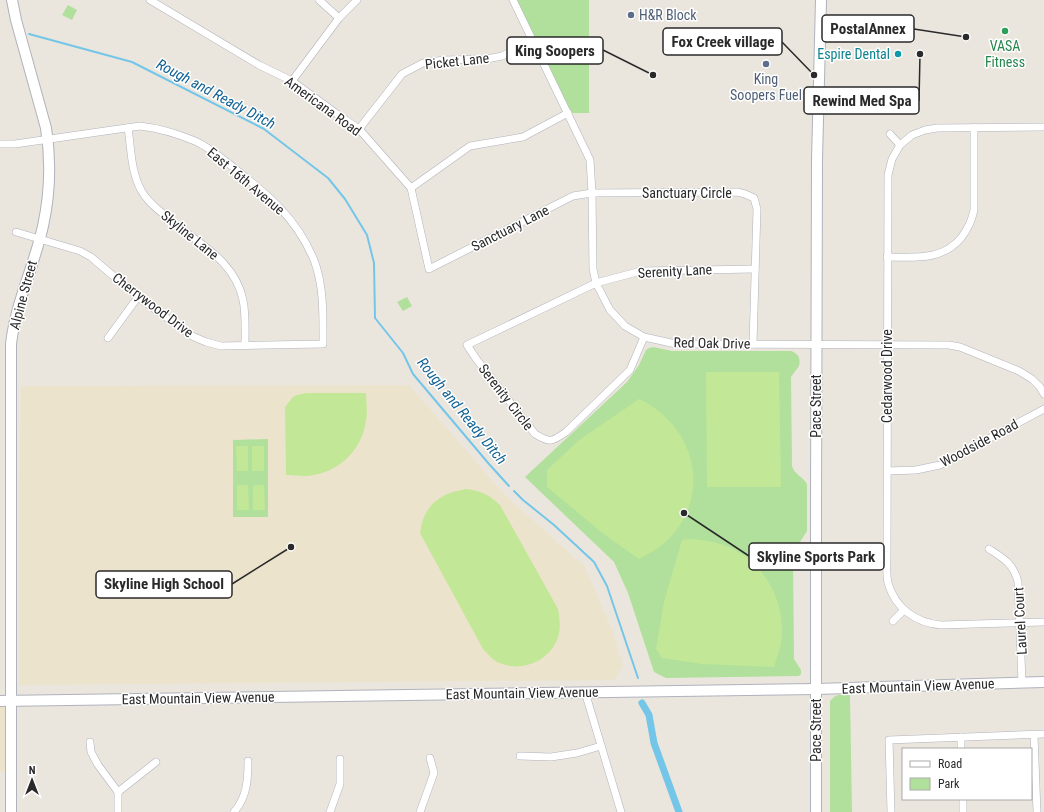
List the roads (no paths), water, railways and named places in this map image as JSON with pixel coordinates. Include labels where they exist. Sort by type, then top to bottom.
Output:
[{"type":"street","name":"Alpine Street","points":[[11,812],[11,344],[18,305],[43,226],[48,198],[49,174],[48,139],[41,107],[16,20],[12,0]]},
{"type":"street","name":"Americana Road","points":[[150,0],[259,65],[292,81],[359,128],[410,188],[429,269]]},
{"type":"street","points":[[319,0],[339,18]]},
{"type":"street","points":[[292,81],[339,18],[357,0]]},
{"type":"street","name":"Red Oak Drive","points":[[513,0],[590,160],[593,269],[596,283],[610,310],[625,326],[644,338],[676,344],[946,344],[956,346],[1022,372],[1035,381],[1044,394]]},
{"type":"street","name":"Pace Street","points":[[816,812],[816,344],[818,113],[821,0]]},
{"type":"street","name":"Picket Lane","points":[[359,128],[402,74],[423,62],[488,59],[502,56],[532,40]]},
{"type":"street","points":[[410,188],[470,146],[523,136],[568,113]]},
{"type":"street","name":"East 16th Avenue","points":[[0,144],[140,126],[196,141],[210,149],[277,203],[292,220],[304,239],[314,260],[322,286],[323,344]]},
{"type":"street","points":[[887,257],[922,257],[935,255],[950,248],[964,234],[970,223],[974,210],[974,127]]},
{"type":"street","name":"Cedarwood Drive","points":[[1044,127],[974,127],[929,129],[912,135],[900,145],[893,157],[888,172],[886,344],[888,578],[892,592],[904,610],[919,620],[933,624],[1044,622]]},
{"type":"street","name":"Skyline Lane","points":[[128,128],[135,176],[146,199],[221,260],[232,273],[238,284],[244,308],[245,345]]},
{"type":"street","points":[[890,134],[900,145]]},
{"type":"street","name":"Sanctuary Circle","points":[[592,193],[737,192],[754,198],[757,209],[753,344]]},
{"type":"street","name":"Sanctuary Lane","points":[[429,269],[573,196],[592,193]]},
{"type":"street","name":"Cherrywood Drive","points":[[16,232],[80,251],[91,257],[138,297],[192,336],[206,342],[221,346],[323,344]]},
{"type":"street","name":"Serenity Lane","points":[[596,283],[641,271],[755,269]]},
{"type":"street","name":"Serenity Circle","points":[[596,283],[468,345],[482,366],[535,434],[545,440],[555,440],[566,432],[630,370],[644,338]]},
{"type":"street","points":[[108,338],[138,297]]},
{"type":"street","name":"Woodside Road","points":[[888,471],[922,470],[940,465],[1044,409]]},
{"type":"street","name":"Laurel Court","points":[[989,549],[1006,560],[1016,574],[1019,591],[1022,682]]},
{"type":"street","points":[[893,621],[904,610]]},
{"type":"street","name":"East Mountain View Avenue","points":[[0,701],[816,689],[1044,682]]},
{"type":"street","points":[[585,692],[621,812]]},
{"type":"street","points":[[891,812],[889,740],[1044,734]]},
{"type":"street","points":[[1034,735],[1037,812]]},
{"type":"street","points":[[961,737],[961,748]]},
{"type":"street","points":[[90,742],[91,752],[98,765],[118,792],[118,812]]},
{"type":"street","points":[[520,756],[551,756],[576,753],[601,746]]},
{"type":"street","points":[[420,812],[434,773],[430,758]]},
{"type":"street","points":[[330,812],[340,784],[340,760]]},
{"type":"street","points":[[234,812],[245,794],[248,781],[248,761]]},
{"type":"street","points":[[118,792],[156,762]]},
{"type":"street","points":[[963,800],[963,812]]},
{"type":"waterway","name":"Rough and Ready Ditch","points":[[29,34],[132,62],[264,129],[328,178],[345,199],[367,235],[374,263],[375,318],[403,353],[413,374],[509,486]]},
{"type":"waterway","name":"Rough and Ready Ditch","points":[[514,491],[594,562],[607,586],[638,678]]},
{"type":"waterway","name":"Rough and Ready Ditch","points":[[642,703],[649,715],[654,743],[679,812]]},
{"type":"place","name":"H&R Block","points":[[631,15]]},
{"type":"place","name":"VASA Fitness","points":[[1005,31]]},
{"type":"place","name":"PostalAnnex","points":[[966,37]]},
{"type":"place","name":"Espire Dental","points":[[898,54]]},
{"type":"place","name":"Rewind Med Spa","points":[[920,54]]},
{"type":"place","name":"King Soopers Fuel","points":[[766,64]]},
{"type":"place","name":"King Soopers","points":[[653,75]]},
{"type":"place","name":"Fox Creek village","points":[[814,75]]},
{"type":"place","name":"Skyline Sports Park","points":[[684,513]]},
{"type":"place","name":"Skyline High School","points":[[291,547]]}]
